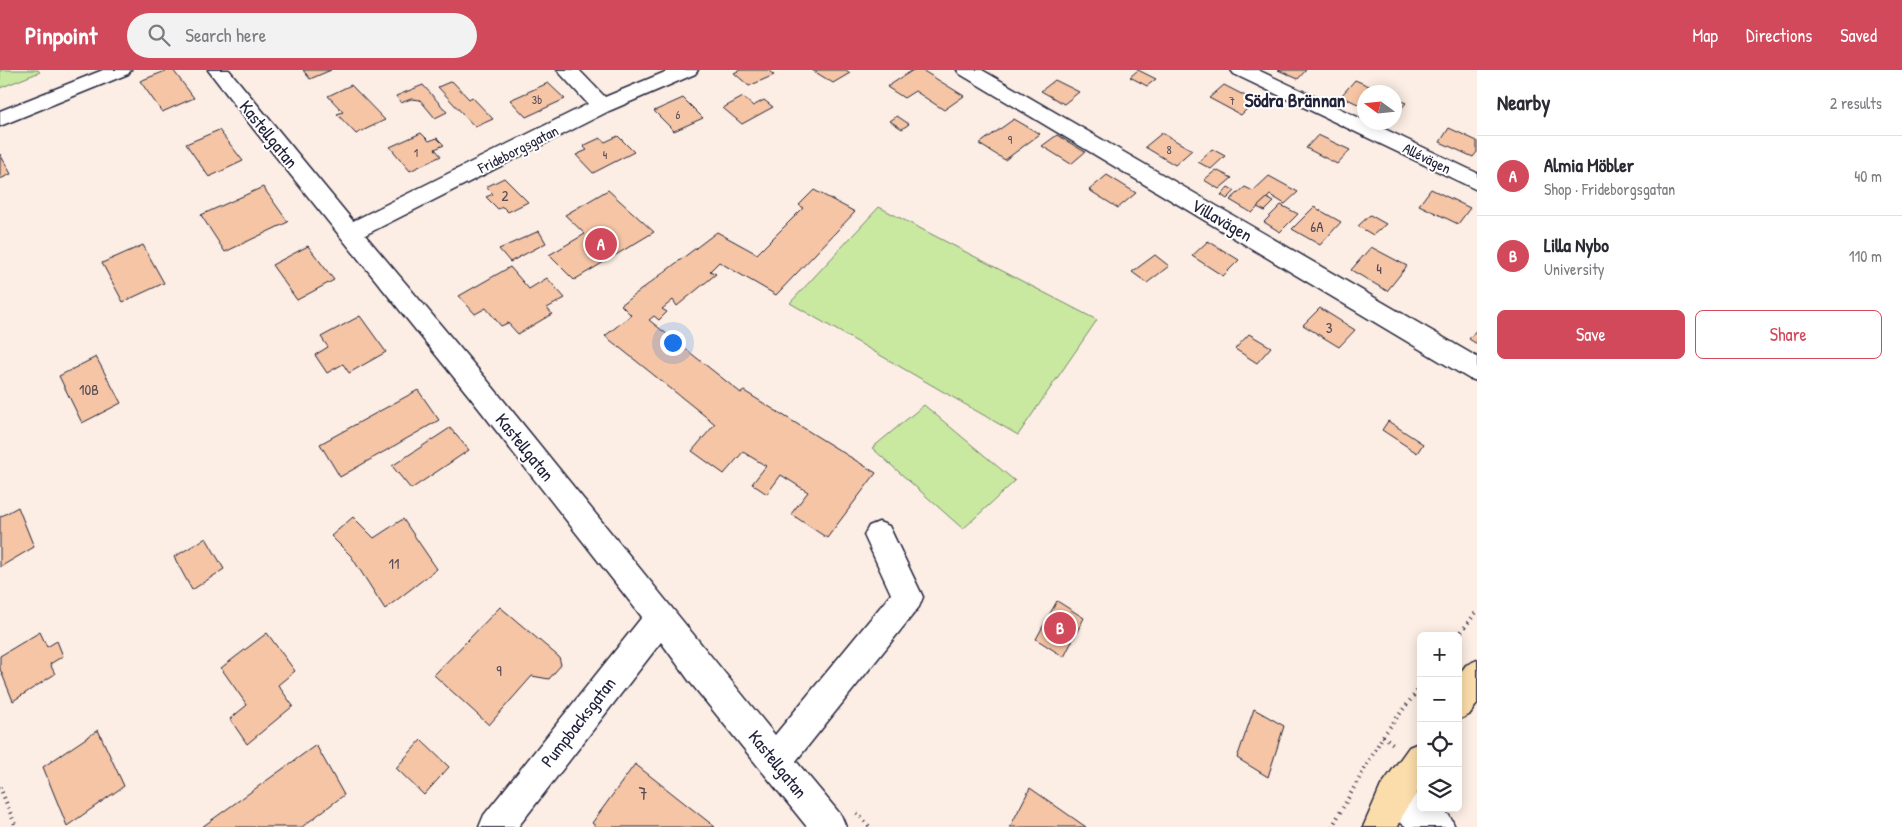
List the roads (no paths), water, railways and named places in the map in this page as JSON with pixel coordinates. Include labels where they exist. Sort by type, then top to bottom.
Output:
[{"type":"main road","points":[[1462,698],[1477,676]]},
{"type":"main road","points":[[1386,812],[1417,765]]},
{"type":"street","points":[[0,118],[121,70]]},
{"type":"street","name":"Kastellgatan","points":[[218,70],[478,388],[661,617],[701,671],[829,827]]},
{"type":"street","points":[[567,70],[602,106]]},
{"type":"street","name":"Frideborgsgatan","points":[[351,232],[602,106],[688,70]]},
{"type":"street","name":"Villavägen","points":[[967,70],[1477,370]]},
{"type":"street","name":"Allévägen","points":[[1241,70],[1477,182]]},
{"type":"street","points":[[775,761],[908,597],[879,535]]},
{"type":"street","name":"Pumpbacksgatan","points":[[496,827],[661,617]]},
{"type":"street","points":[[1386,812],[1438,827]]},
{"type":"place","name":"Almia Möbler","points":[[601,244]]},
{"type":"place","name":"Lilla Nybo","points":[[1060,628]]},
{"type":"district","name":"Södra Brännan","points":[[1295,100]]}]
